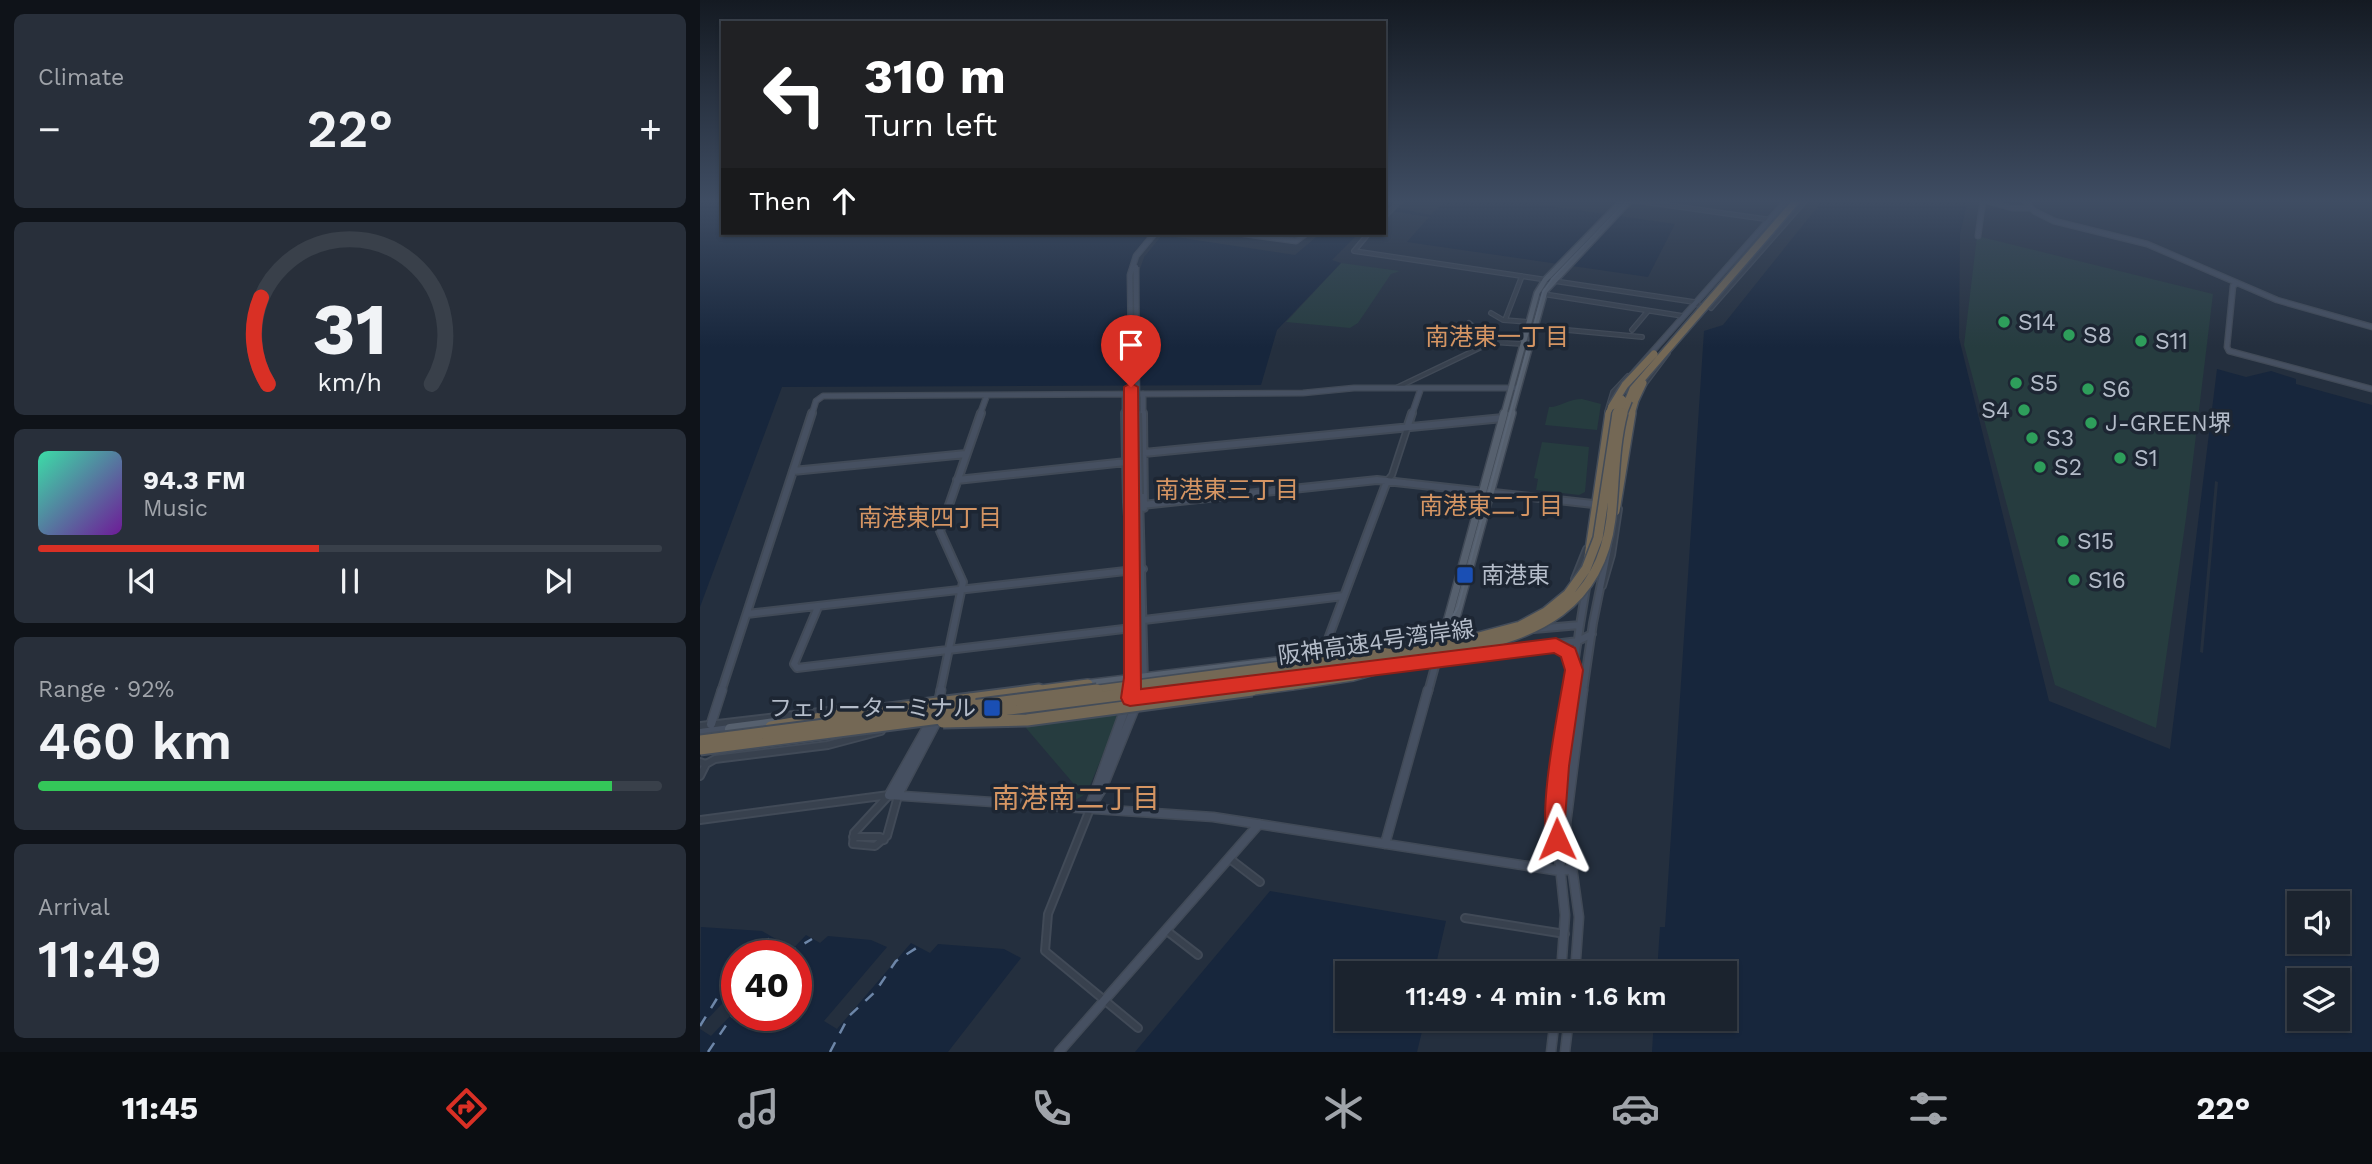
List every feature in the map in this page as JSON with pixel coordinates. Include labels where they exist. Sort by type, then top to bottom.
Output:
[{"type":"highway","name":"阪神高速4号湾岸線","points":[[700,752],[1454,652],[1501,642],[1536,629],[1577,598],[1599,565],[1609,531],[1621,417],[1633,389],[1658,353],[1747,249]]},
{"type":"highway","name":"阪神高速4号湾岸線","points":[[700,741],[733,733],[1429,648],[1484,638],[1517,627],[1558,603],[1590,566],[1601,531],[1617,410],[1631,382],[1755,249]]},
{"type":"highway","points":[[1613,516],[1632,409],[1658,353]]},
{"type":"highway","points":[[1587,580],[1612,406],[1625,385],[1658,353]]},
{"type":"highway","points":[[930,722],[988,723],[1027,720],[1333,679],[1370,673],[1392,665]]},
{"type":"highway","points":[[733,733],[833,716],[1088,684]]},
{"type":"main road","points":[[724,752],[930,722],[1437,659],[1446,641],[1514,387],[1528,323],[1549,280],[1578,249]]},
{"type":"main road","points":[[1549,280],[1581,249]]},
{"type":"main road","points":[[1486,491],[1503,418],[1534,327],[1540,294]]},
{"type":"main road","points":[[845,714],[1446,641]]},
{"type":"main road","points":[[733,733],[874,709],[939,704],[1133,680]]},
{"type":"street","points":[[1135,697],[1132,558],[1136,494],[1129,275],[1136,256],[1142,249]]},
{"type":"street","points":[[1356,249],[1354,251],[1694,302],[1708,309]]},
{"type":"street","points":[[1472,637],[1527,619],[1548,608],[1565,593],[1582,563],[1612,392],[1742,249]]},
{"type":"street","points":[[1575,961],[1579,917],[1566,824],[1568,797],[1628,410],[1639,388],[1675,343],[1759,249]]},
{"type":"street","points":[[1708,309],[1759,249]]},
{"type":"street","points":[[2161,249],[2301,309],[2372,326]]},
{"type":"street","points":[[2163,249],[2237,283]]},
{"type":"street","points":[[1505,320],[1522,276]]},
{"type":"street","points":[[2237,283],[2233,286],[2228,350],[2372,390]]},
{"type":"street","points":[[1540,294],[1683,316]]},
{"type":"street","points":[[1632,330],[1648,311]]},
{"type":"street","points":[[1491,313],[1505,320],[1528,323]]},
{"type":"street","points":[[1469,323],[1492,342]]},
{"type":"street","points":[[1534,327],[1642,337]]},
{"type":"street","points":[[1395,388],[1492,342],[1522,344]]},
{"type":"street","points":[[1600,594],[1612,555],[1635,408],[1645,383],[1675,343]]},
{"type":"street","points":[[1563,961],[1566,934],[1555,819],[1560,763],[1612,413],[1619,394],[1633,372]]},
{"type":"street","points":[[711,724],[816,401],[823,396],[1303,393],[1354,388],[1514,387]]},
{"type":"street","points":[[1322,655],[1387,481],[1392,475],[1422,388]]},
{"type":"street","points":[[1125,394],[1126,462],[1141,531],[1145,678],[1135,697],[1102,789],[1090,808],[1048,914],[1045,951],[1138,1028]]},
{"type":"street","points":[[1136,504],[1144,453],[1143,394]]},
{"type":"street","points":[[894,795],[857,828],[853,837],[880,837],[884,840],[894,795],[939,704],[962,589],[961,570],[944,545],[940,531],[987,395]]},
{"type":"street","points":[[1144,453],[1408,425],[1503,418]]},
{"type":"street","points":[[793,471],[966,454]]},
{"type":"street","points":[[957,480],[1126,462]]},
{"type":"street","points":[[1136,504],[1387,481],[1594,504]]},
{"type":"street","points":[[747,614],[1143,569]]},
{"type":"street","points":[[1144,620],[1344,596]]},
{"type":"street","points":[[818,607],[794,664],[797,668],[1132,628]]},
{"type":"street","points":[[1446,641],[1580,625],[1592,634]]},
{"type":"street","points":[[1385,844],[1437,659],[1578,641],[1592,634]]},
{"type":"street","points":[[1549,644],[1565,649],[1574,670]]},
{"type":"street","points":[[700,726],[831,709],[874,709]]},
{"type":"street","points":[[700,776],[703,763],[715,759],[828,745],[888,728]]},
{"type":"street","points":[[700,733],[733,733]]},
{"type":"street","points":[[700,752],[724,752]]},
{"type":"street","points":[[700,820],[894,795],[1213,817],[1560,871],[1573,869]]},
{"type":"street","points":[[1059,1052],[1259,824]]},
{"type":"street","points":[[1230,859],[1260,882]]},
{"type":"street","points":[[1465,918],[1566,934]]},
{"type":"street","points":[[1167,931],[1198,955]]},
{"type":"street","points":[[1551,1052],[1554,1031]]},
{"type":"street","points":[[1565,1052],[1567,1031]]},
{"type":"green space","name":"J-GREEN堺","points":[[1975,249],[2030,249],[2213,294],[2186,518],[2156,728],[2055,685],[1964,345]]},
{"type":"green space","points":[[1341,263],[1400,271],[1391,274],[1358,323],[1350,328],[1286,322]]},
{"type":"green space","points":[[1582,399],[1601,404],[1597,430],[1545,425],[1549,407]]},
{"type":"green space","points":[[1542,442],[1589,447],[1585,492],[1579,495],[1536,490],[1538,479],[1534,478]]},
{"type":"green space","points":[[1113,711],[1118,718],[1087,793],[1077,799],[1055,798],[1073,783],[1026,728],[1028,722]]},
{"type":"water","points":[[700,249],[1137,249],[1134,253],[1145,256],[1151,249],[1256,249],[1295,255],[1302,249],[1343,249],[1332,260],[1341,263],[1277,330],[1261,385],[782,387],[700,607]]},
{"type":"water","points":[[1456,249],[1662,249],[1648,277]]},
{"type":"water","points":[[1784,249],[1960,249],[1959,338],[2049,701],[2170,749],[2217,369],[2246,377],[2271,371],[2296,379],[2296,384],[2372,405],[2372,1052],[1652,1052],[1653,1031],[1737,1031],[1737,961],[1658,961],[1660,927],[1665,927],[1704,331],[1723,325]]},
{"type":"water","points":[[1270,891],[1446,921],[1437,961],[1335,961],[1335,1031],[1422,1031],[1417,1052],[1135,1052]]},
{"type":"water","points":[[701,927],[762,931],[778,940],[721,940],[721,1005],[700,1027]]},
{"type":"water","points":[[806,935],[820,943],[828,936],[871,940],[887,947],[824,1021],[837,1029],[911,943],[930,953],[938,944],[1004,949],[1021,958],[948,1052],[700,1052],[700,1029],[711,1036],[721,1026],[721,1031],[812,1031],[812,940],[801,940]]},
{"type":"pier","points":[[1141,249],[1140,251],[1144,252],[1148,249],[1136,280],[1140,389],[1128,389],[1127,273],[1136,251]]},
{"type":"pier","points":[[2215,481],[2218,482],[2203,653],[2200,652]]},
{"type":"ferry route","points":[[767,940],[773,937]]},
{"type":"ferry route","points":[[830,1052],[849,1016],[875,992],[896,961],[918,947]]},
{"type":"ferry route","points":[[700,1026],[721,992]]},
{"type":"ferry route","points":[[708,1052],[722,1031]]},
{"type":"tram line","points":[[1128,692],[1389,659],[1411,652],[1438,635],[1458,607],[1543,292],[1581,249]]},
{"type":"tram line","points":[[700,746],[1142,690]]},
{"type":"place","name":"S14","points":[[2004,322]]},
{"type":"place","name":"S8","points":[[2069,335]]},
{"type":"place","name":"S11","points":[[2141,341]]},
{"type":"place","name":"S5","points":[[2016,383]]},
{"type":"place","name":"S6","points":[[2088,389]]},
{"type":"place","name":"S4","points":[[2024,410]]},
{"type":"place","name":"J-GREEN堺","points":[[2091,423]]},
{"type":"place","name":"S3","points":[[2032,438]]},
{"type":"place","name":"S1","points":[[2120,458]]},
{"type":"place","name":"S2","points":[[2040,467]]},
{"type":"place","name":"S15","points":[[2063,541]]},
{"type":"place","name":"南港東","points":[[1465,575]]},
{"type":"place","name":"S16","points":[[2074,580]]},
{"type":"place","name":"フェリーターミナル","points":[[992,708]]},
{"type":"district","name":"南港東一丁目","points":[[1497,337]]},
{"type":"district","name":"南港東三丁目","points":[[1227,490]]},
{"type":"district","name":"南港東二丁目","points":[[1491,506]]},
{"type":"district","name":"南港東四丁目","points":[[930,518]]},
{"type":"district","name":"南港南二丁目","points":[[1076,798]]},
{"type":"route","points":[[1131,387],[1133,678],[1130,698],[1556,645],[1569,653],[1574,670],[1559,766],[1555,819],[1557,839]]}]
